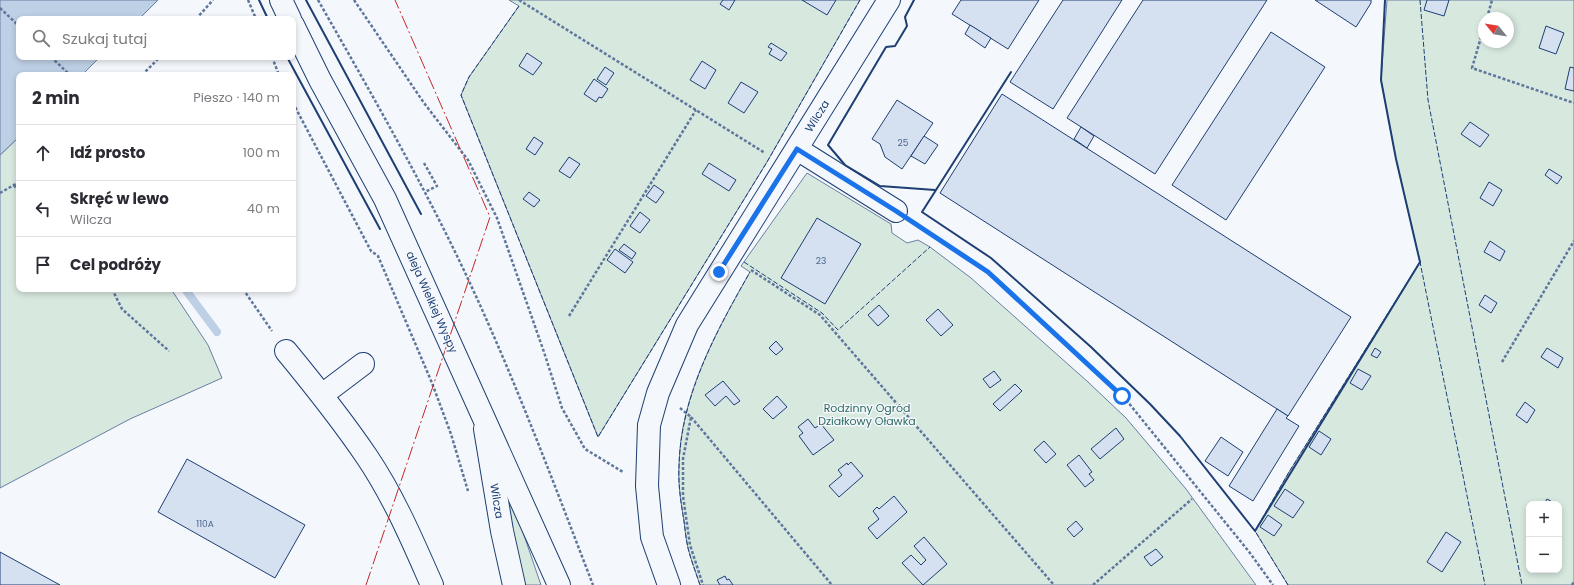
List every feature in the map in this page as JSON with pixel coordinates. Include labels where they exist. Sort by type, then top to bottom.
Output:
[{"type":"street","points":[[281,0],[289,16]]},
{"type":"street","name":"Wilcza","points":[[669,585],[652,537],[647,486],[649,426],[658,393],[687,325],[889,0]]},
{"type":"street","name":"aleja Wielkiej Wyspy","points":[[296,31],[320,80],[385,199],[559,585]]},
{"type":"street","points":[[797,149],[896,211]]},
{"type":"street","points":[[286,351],[322,395],[368,458],[401,516],[432,585]]},
{"type":"street","points":[[322,395],[363,364]]},
{"type":"street","name":"Wilcza","points":[[483,416],[502,531],[514,585]]},
{"type":"path","points":[[199,16],[213,0]]},
{"type":"path","points":[[248,0],[255,16]]},
{"type":"path","points":[[318,0],[414,170],[460,261],[494,338],[593,585]]},
{"type":"path","points":[[354,0],[424,103],[468,160],[497,218],[562,408],[585,449],[647,486]]},
{"type":"path","points":[[519,0],[770,156]]},
{"type":"path","points":[[1489,12],[1492,0]]},
{"type":"path","points":[[0,8],[16,23]]},
{"type":"path","points":[[1478,48],[1472,68],[1574,103]]},
{"type":"path","points":[[54,60],[67,72]]},
{"type":"path","points":[[145,72],[157,60]]},
{"type":"path","points":[[273,60],[278,72]]},
{"type":"path","points":[[296,109],[371,251],[378,256],[432,383],[451,434],[469,495]]},
{"type":"path","points":[[570,316],[696,110]]},
{"type":"path","points":[[424,163],[437,186],[425,192]]},
{"type":"path","points":[[0,193],[14,184],[16,188]]},
{"type":"path","points":[[896,211],[988,272],[1122,396],[1250,553],[1273,585]]},
{"type":"path","points":[[1502,362],[1574,241]]},
{"type":"path","points":[[749,268],[820,315],[1054,585]]},
{"type":"path","points":[[114,292],[122,308],[169,351]]},
{"type":"path","points":[[245,292],[286,351]]},
{"type":"path","points":[[686,413],[691,417],[832,585]]},
{"type":"path","points":[[691,417],[683,459],[683,496],[690,545],[703,585]]},
{"type":"path","points":[[1093,585],[1192,498]]},
{"type":"green space","points":[[509,0],[860,0],[767,162],[598,437],[461,95],[469,77],[519,6]]},
{"type":"green space","points":[[1387,0],[1574,0],[1574,585],[1288,585],[1255,531],[1289,472],[1420,262],[1396,159],[1381,80]]},
{"type":"green space","points":[[16,140],[16,292],[173,292],[208,345],[222,378],[130,419],[0,488],[0,155]]},
{"type":"green space","name":"Rodzinny Ogród Działkowy Oławka","points":[[807,173],[891,224],[892,233],[907,243],[918,240],[930,247],[971,278],[1088,382],[1126,418],[1186,489],[1256,585],[700,585],[688,548],[679,487],[681,440],[686,415],[702,365],[713,341],[750,272],[741,266]]},
{"type":"green space","points":[[506,499],[509,499],[515,509],[541,585],[522,585]]},
{"type":"water","points":[[0,0],[158,0],[142,16],[16,16],[16,60],[97,60],[85,72],[16,72],[16,140],[0,155]]},
{"type":"building","points":[[723,0],[735,0],[729,10],[720,4]]},
{"type":"building","points":[[802,0],[836,0],[827,15]]},
{"type":"building","points":[[961,0],[1039,0],[1008,49],[952,14]]},
{"type":"building","points":[[1063,0],[1122,0],[1053,109],[1010,82]]},
{"type":"building","points":[[1143,0],[1267,0],[1155,174],[1067,118]]},
{"type":"building","points":[[1315,0],[1371,0],[1371,3],[1356,27]]},
{"type":"building","points":[[1427,0],[1449,0],[1444,16],[1424,10]]},
{"type":"building","points":[[970,25],[991,38],[985,48],[965,34]]},
{"type":"building","points":[[1546,26],[1564,33],[1556,54],[1539,48]]},
{"type":"building","points":[[1271,32],[1325,67],[1226,220],[1172,185]]},
{"type":"building","points":[[771,43],[787,53],[781,61],[769,54],[772,49],[768,47]]},
{"type":"building","points":[[527,53],[542,63],[533,75],[519,66]]},
{"type":"building","points":[[702,61],[716,70],[705,89],[690,80]]},
{"type":"building","points":[[605,67],[614,73],[606,85],[597,79]]},
{"type":"building","points":[[1570,67],[1574,68],[1574,91],[1565,89]]},
{"type":"building","points":[[594,79],[608,89],[602,98],[599,97],[596,102],[584,94]]},
{"type":"building","points":[[741,82],[758,92],[744,113],[728,103]]},
{"type":"building","points":[[1002,94],[1351,317],[1288,416],[940,193]]},
{"type":"building","points":[[897,100],[933,123],[902,169],[885,157],[880,144],[872,139]]},
{"type":"building","points":[[1470,122],[1489,135],[1480,147],[1461,134]]},
{"type":"building","points":[[1081,127],[1094,136],[1087,148],[1074,139]]},
{"type":"building","points":[[924,136],[938,145],[925,164],[911,156]]},
{"type":"building","points":[[534,137],[543,143],[535,155],[526,149]]},
{"type":"building","points":[[569,157],[580,164],[570,178],[559,171]]},
{"type":"building","points":[[709,163],[736,180],[729,191],[702,174]]},
{"type":"building","points":[[1549,169],[1562,177],[1557,184],[1545,175]]},
{"type":"building","points":[[1489,182],[1502,190],[1493,206],[1480,198]]},
{"type":"building","points":[[654,185],[664,192],[656,203],[646,196]]},
{"type":"building","points":[[529,192],[540,200],[534,207],[523,199]]},
{"type":"building","points":[[640,212],[650,220],[640,233],[630,226]]},
{"type":"building","points":[[817,218],[861,244],[825,304],[781,278]]},
{"type":"building","points":[[1490,241],[1505,251],[1500,261],[1484,252]]},
{"type":"building","points":[[624,244],[636,253],[632,259],[619,250]]},
{"type":"building","points":[[615,249],[633,262],[625,273],[607,260]]},
{"type":"building","points":[[1485,295],[1497,303],[1491,313],[1479,305]]},
{"type":"building","points":[[879,305],[889,316],[878,326],[868,315]]},
{"type":"building","points":[[938,309],[953,325],[941,336],[926,320]]},
{"type":"building","points":[[776,341],[783,349],[776,355],[769,348]]},
{"type":"building","points":[[1375,348],[1381,352],[1377,358],[1371,355]]},
{"type":"building","points":[[1547,348],[1563,358],[1558,368],[1541,357]]},
{"type":"building","points":[[1358,369],[1371,376],[1362,390],[1350,383]]},
{"type":"building","points":[[994,371],[1001,380],[990,388],[983,379]]},
{"type":"building","points":[[723,381],[740,401],[734,405],[726,396],[715,406],[705,395]]},
{"type":"building","points":[[1015,384],[1022,391],[1000,411],[993,404]]},
{"type":"building","points":[[777,396],[787,407],[773,419],[763,409]]},
{"type":"building","points":[[1525,402],[1535,410],[1527,423],[1516,415]]},
{"type":"building","points":[[1277,409],[1288,416],[1286,418],[1299,426],[1253,501],[1229,486]]},
{"type":"building","points":[[808,419],[815,428],[821,424],[834,440],[813,455],[799,436],[803,433],[798,427]]},
{"type":"building","points":[[1116,428],[1124,439],[1100,459],[1091,449]]},
{"type":"building","points":[[1319,431],[1331,439],[1321,455],[1309,447]]},
{"type":"building","points":[[1221,437],[1243,452],[1228,476],[1205,461]]},
{"type":"building","points":[[1044,441],[1056,454],[1046,463],[1034,450]]},
{"type":"building","points":[[1079,455],[1092,472],[1089,474],[1094,480],[1085,487],[1067,465]]},
{"type":"building","points":[[187,459],[305,525],[275,578],[158,512]]},
{"type":"building","points":[[851,462],[863,476],[839,497],[829,486],[842,475],[838,470],[847,463],[848,465]]},
{"type":"building","points":[[1285,489],[1304,502],[1293,518],[1274,506]]},
{"type":"building","points":[[894,496],[907,512],[877,539],[868,528],[879,519],[873,511],[877,507],[879,509]]},
{"type":"building","points":[[1268,515],[1282,525],[1274,536],[1260,527]]},
{"type":"building","points":[[1076,521],[1083,529],[1074,537],[1067,529]]},
{"type":"building","points":[[1446,532],[1461,542],[1442,572],[1427,562]]},
{"type":"building","points":[[924,537],[947,564],[923,585],[902,563],[911,555],[921,565],[926,560],[914,546]]},
{"type":"building","points":[[1156,549],[1163,557],[1151,566],[1144,557]]},
{"type":"building","points":[[0,552],[60,585],[0,585]]},
{"type":"building","points":[[725,576],[733,585],[720,585],[717,580]]},
{"type":"waterway","points":[[187,292],[217,332]]},
{"type":"fence","points":[[519,6],[469,77],[461,95],[598,437],[767,162],[860,0]]},
{"type":"fence","points":[[1420,0],[1428,100],[1522,585]]},
{"type":"fence","points":[[744,262],[822,313],[838,330],[930,247]]},
{"type":"fence","points":[[1288,585],[1255,531],[1289,472],[1420,262],[1485,585]]},
{"type":"fence","points":[[700,585],[688,548],[679,487],[681,440],[686,414],[702,365],[713,341],[750,272]]},
{"type":"wall","points":[[259,0],[267,16]]},
{"type":"wall","points":[[306,0],[421,214]]},
{"type":"wall","points":[[914,0],[905,17],[907,26],[895,46],[886,47],[828,145],[845,165],[880,186],[935,190]]},
{"type":"wall","points":[[1011,72],[922,212],[991,258],[1091,347],[1150,404],[1180,436],[1255,531],[1420,262],[1396,159],[1381,80],[1385,0]]},
{"type":"wall","points":[[289,60],[295,72]]},
{"type":"wall","points":[[296,74],[380,229]]},
{"type":"power","points":[[366,585],[490,217],[395,0]]},
{"type":"route","points":[[719,272],[797,149],[896,211],[988,272],[1122,396]]}]
